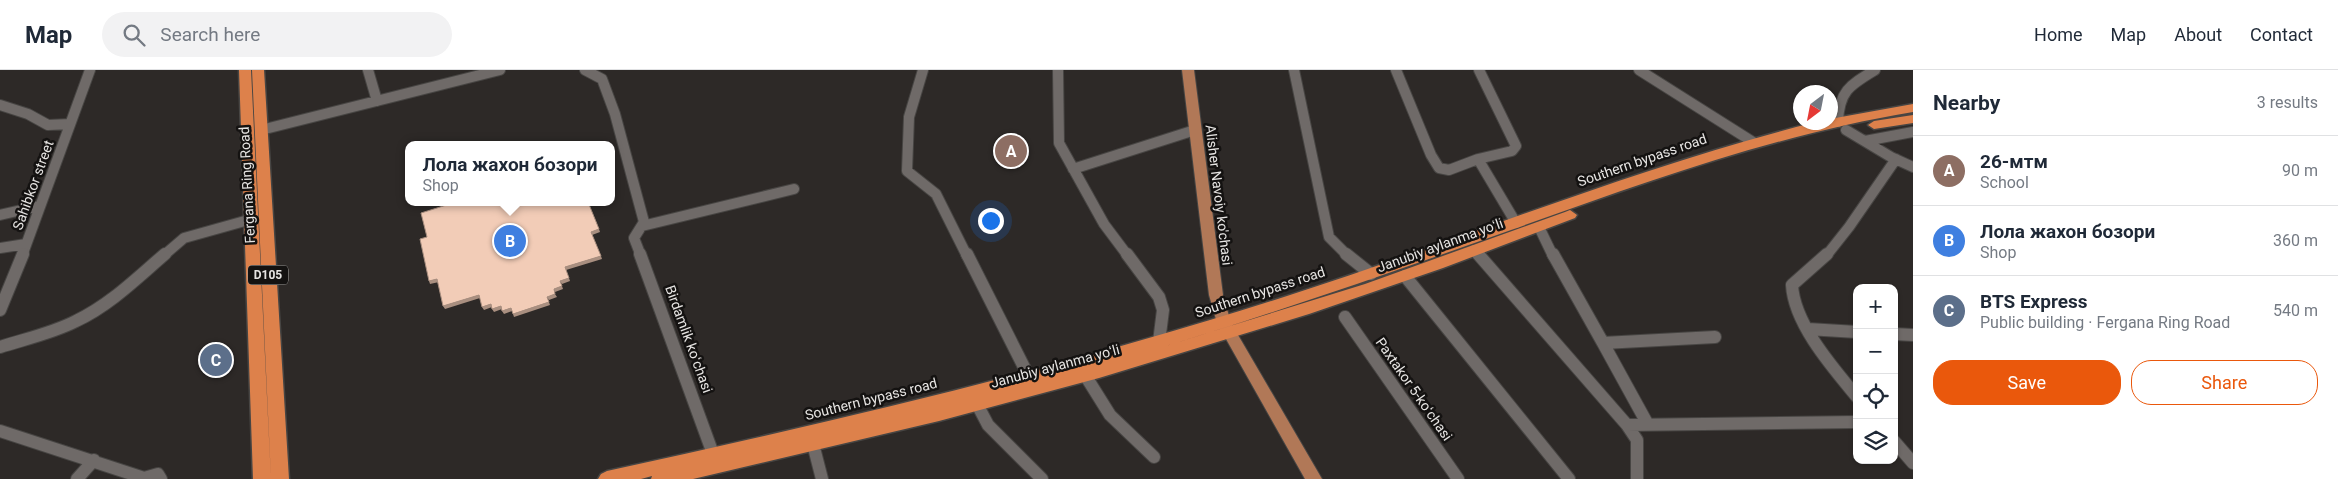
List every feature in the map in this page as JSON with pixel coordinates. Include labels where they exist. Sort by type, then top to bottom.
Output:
[{"type":"highway","name":"Fergana Ring Road","points":[[245,70],[262,479]]},
{"type":"highway","name":"Fergana Ring Road","points":[[258,70],[280,479]]},
{"type":"highway","name":"Southern bypass road","points":[[660,479],[715,461],[1159,342],[1227,328],[1371,274],[1706,156],[1752,142],[1842,126],[1913,108]]},
{"type":"highway","name":"Janubiy aylanma yoʻli","points":[[813,444],[977,404],[1085,375],[1227,328],[1405,276],[1742,154],[1842,126],[1913,119]]},
{"type":"highway","name":"Southern bypass road","points":[[608,479],[813,444]]},
{"type":"main road","name":"Alisher Navoiy ko'chasi","points":[[1188,70],[1216,295],[1227,328],[1314,479]]},
{"type":"street","name":"Sahibkor street","points":[[0,310],[90,70]]},
{"type":"street","points":[[368,70],[377,101]]},
{"type":"street","points":[[261,130],[500,70]]},
{"type":"street","name":"Birdamlik koʻchasi","points":[[585,70],[601,78],[605,88],[644,222],[634,238],[653,282],[715,461]]},
{"type":"street","points":[[923,70],[909,117],[907,171],[912,178],[936,194],[1030,378]]},
{"type":"street","points":[[1058,70],[1059,143],[1104,224],[1159,297],[1163,310],[1159,342]]},
{"type":"street","points":[[1294,70],[1329,237],[1339,249],[1371,274]]},
{"type":"street","points":[[1396,70],[1431,155],[1439,168],[1449,170],[1478,159],[1512,151],[1516,146],[1479,70]]},
{"type":"street","points":[[1639,70],[1752,142]]},
{"type":"street","points":[[1875,70],[1846,88],[1839,100],[1842,126],[1896,159],[1912,165]]},
{"type":"street","points":[[0,105],[28,114],[48,125],[70,124]]},
{"type":"street","points":[[1073,169],[1195,130]]},
{"type":"street","points":[[1865,141],[1913,132]]},
{"type":"street","points":[[1478,159],[1516,223]]},
{"type":"street","points":[[1853,392],[1808,329],[1790,292],[1792,285],[1806,276],[1834,247],[1896,159]]},
{"type":"street","points":[[642,226],[794,188]]},
{"type":"street","points":[[0,214],[39,206]]},
{"type":"street","points":[[0,347],[66,325],[93,312],[184,238],[252,219]]},
{"type":"street","points":[[1539,226],[1545,241],[1647,423]]},
{"type":"street","points":[[0,248],[26,244]]},
{"type":"street","points":[[1474,250],[1627,425],[1637,440],[1637,479]]},
{"type":"street","points":[[1405,276],[1569,479]]},
{"type":"street","name":"Paxtakor 5-koʻchasi","points":[[1345,317],[1458,479]]},
{"type":"street","points":[[1808,329],[1853,332]]},
{"type":"street","points":[[1898,334],[1913,335]]},
{"type":"street","points":[[1603,343],[1715,337]]},
{"type":"street","points":[[1085,375],[1110,415],[1154,457]]},
{"type":"street","points":[[977,404],[988,425],[1042,479]]},
{"type":"street","points":[[1627,425],[1647,423],[1853,422]]},
{"type":"street","points":[[0,431],[94,460],[144,478],[158,474],[161,479]]},
{"type":"street","points":[[813,444],[822,479]]},
{"type":"street","points":[[1898,445],[1910,456]]},
{"type":"street","points":[[77,479],[94,460]]},
{"type":"building","points":[[443,206],[590,206],[599,229],[591,232],[601,256],[565,267],[569,278],[560,281],[562,286],[554,289],[555,294],[547,297],[549,302],[513,314],[511,308],[502,311],[501,306],[492,309],[491,304],[482,307],[479,295],[443,306],[437,279],[429,281],[420,239],[427,237],[421,213]]},
{"type":"place","name":"26-мтм","points":[[1011,151]]},
{"type":"place","name":"Лола жахон бозори","points":[[510,241]]},
{"type":"place","name":"BTS Express","points":[[216,360]]}]
